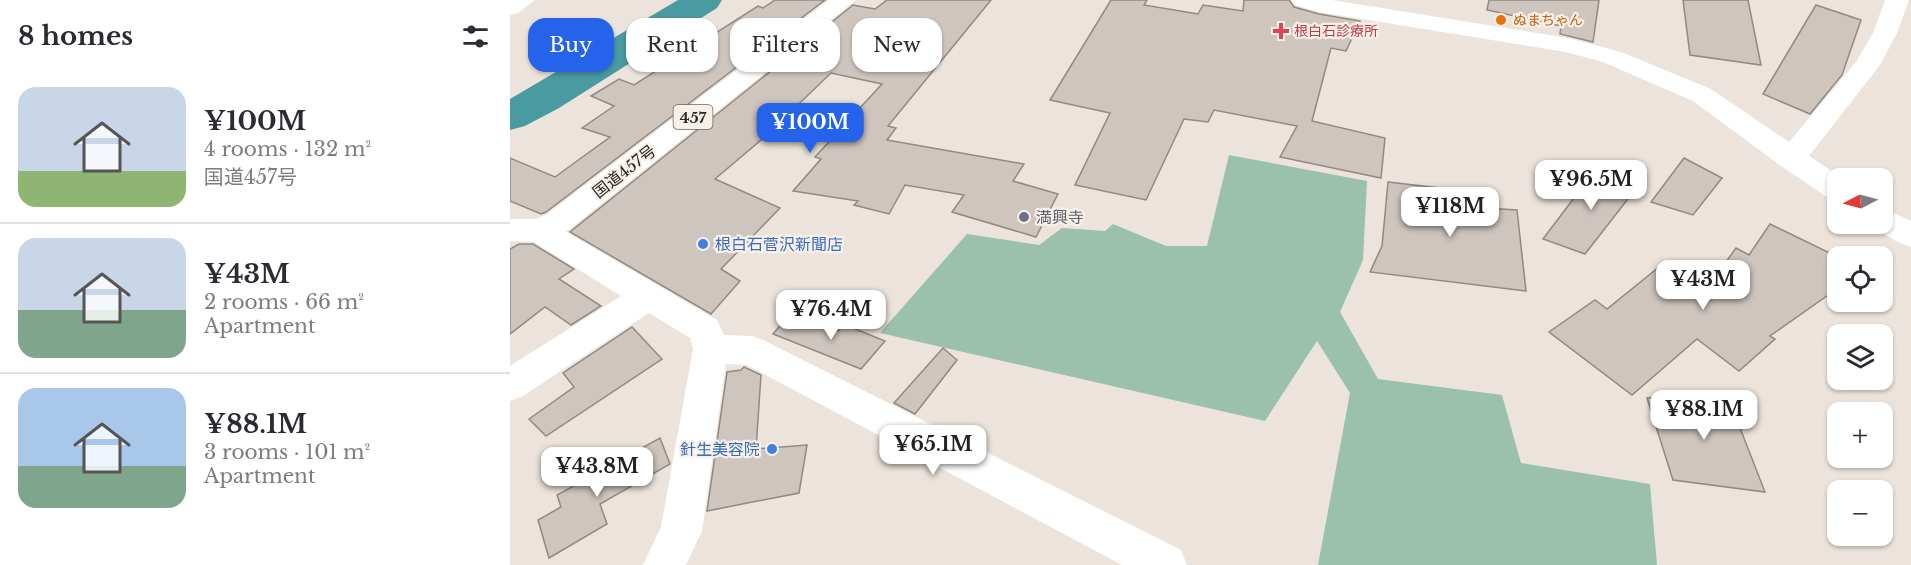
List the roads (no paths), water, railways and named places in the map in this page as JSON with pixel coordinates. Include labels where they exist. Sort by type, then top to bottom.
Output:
[{"type":"main road","points":[[510,8],[524,0]]},
{"type":"main road","name":"国道457号","points":[[525,230],[558,222],[844,0]]},
{"type":"main road","points":[[1304,0],[1319,5],[1568,45],[1612,57],[1702,95],[1827,183]]},
{"type":"main road","points":[[1791,159],[1867,65],[1885,33],[1897,0]]},
{"type":"main road","points":[[1893,225],[1911,235]]},
{"type":"main road","points":[[525,230],[648,296],[705,330],[711,349],[681,531],[664,565]]},
{"type":"main road","points":[[510,385],[648,296]]},
{"type":"main road","points":[[711,349],[752,351],[1166,565]]},
{"type":"waterway","points":[[510,116],[544,99],[704,0]]},
{"type":"place","name":"ぬまちゃん","points":[[1501,20]]},
{"type":"place","name":"根白石診療所","points":[[1281,31]]},
{"type":"place","name":"満興寺","points":[[1024,217]]},
{"type":"place","name":"根白石菅沢新聞店","points":[[703,244]]},
{"type":"place","name":"針生美容院","points":[[772,449]]}]
